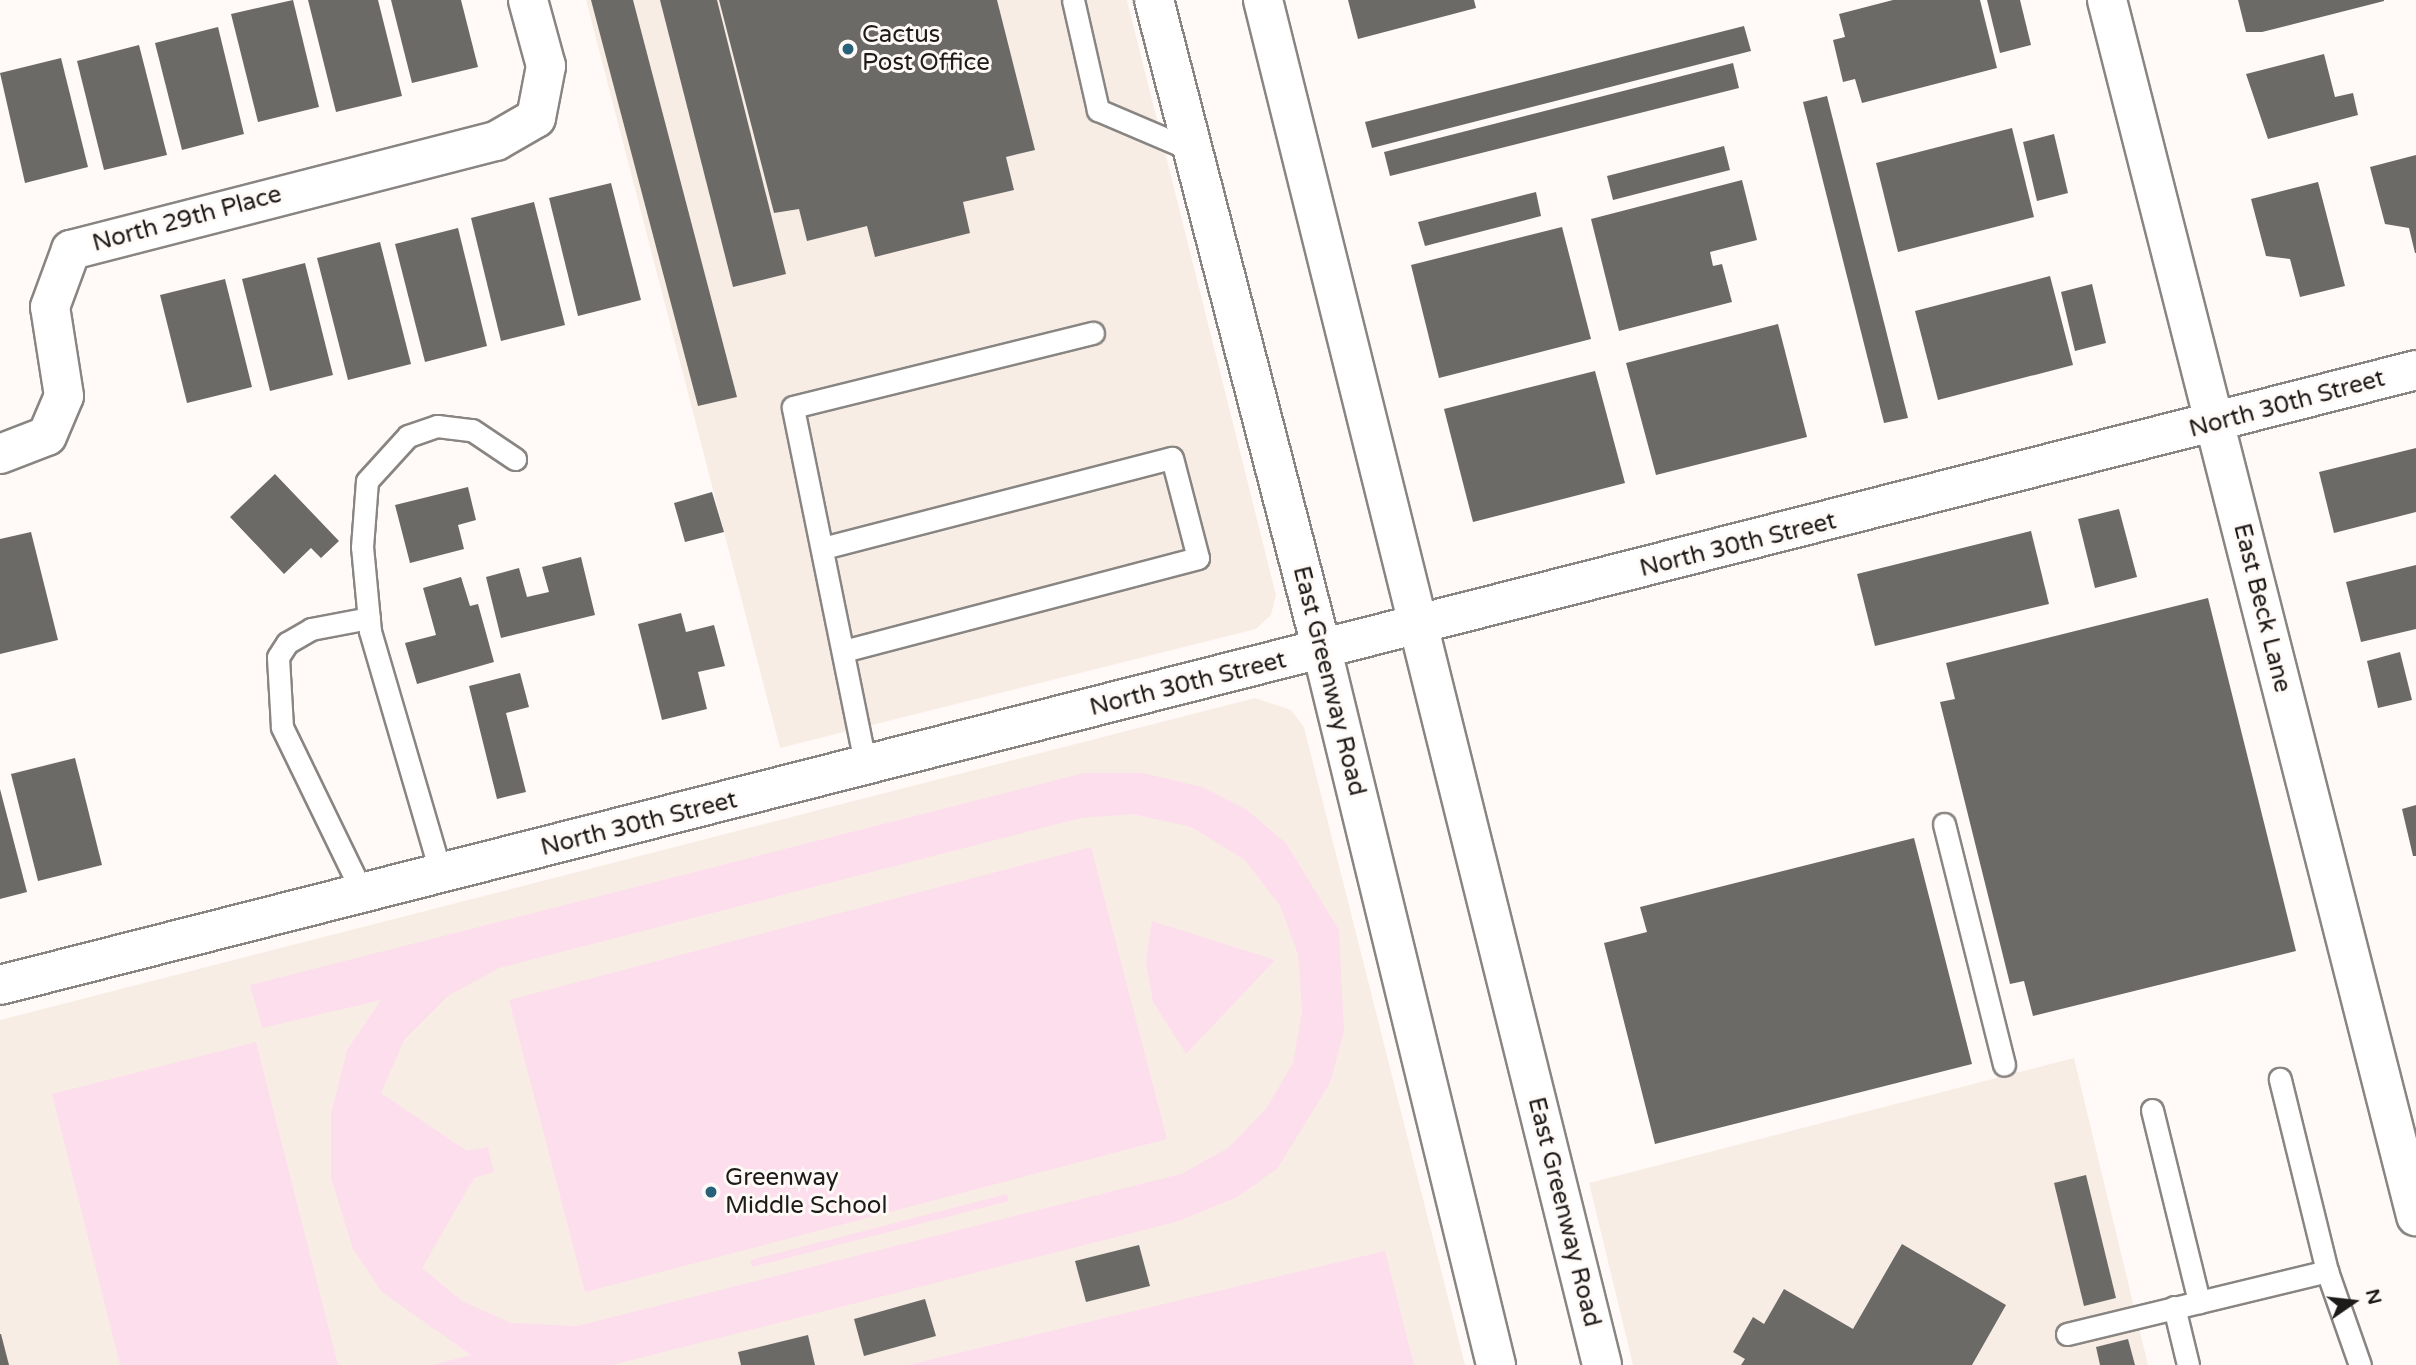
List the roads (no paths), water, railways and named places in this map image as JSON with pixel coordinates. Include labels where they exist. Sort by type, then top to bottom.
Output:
[{"type":"street","name":"North 29th Place","points":[[0,454],[47,436],[64,396],[50,307],[71,250],[496,141],[536,118],[546,66],[528,0]]},
{"type":"street","name":"East Greenway Road","points":[[1154,0],[1322,650],[1496,1365]]},
{"type":"street","name":"East Greenway Road","points":[[1263,0],[1602,1365]]},
{"type":"street","name":"East Beck Lane","points":[[2107,0],[2416,1216]]},
{"type":"street","name":"North 30th Street","points":[[0,985],[866,767],[2416,370]]},
{"type":"lane","points":[[1073,0],[1098,110],[1192,150]]},
{"type":"lane","points":[[866,767],[793,407],[1093,333]]},
{"type":"lane","points":[[441,874],[369,618],[363,507],[367,481],[383,457],[408,436],[437,426],[472,430],[515,459]]},
{"type":"lane","points":[[823,548],[1172,458],[1198,558],[844,651]]},
{"type":"lane","points":[[363,894],[282,727],[278,657],[287,643],[312,629],[369,618]]},
{"type":"lane","points":[[1944,824],[2004,1065]]},
{"type":"lane","points":[[2280,1079],[2327,1271],[2360,1365]]},
{"type":"lane","points":[[2152,1110],[2199,1302]]},
{"type":"lane","points":[[2067,1334],[2327,1271]]},
{"type":"lane","points":[[2174,1307],[2188,1365]]},
{"type":"place","name":"Cactus Post Office","points":[[848,49]]},
{"type":"place","name":"Greenway Middle School","points":[[711,1192]]}]
